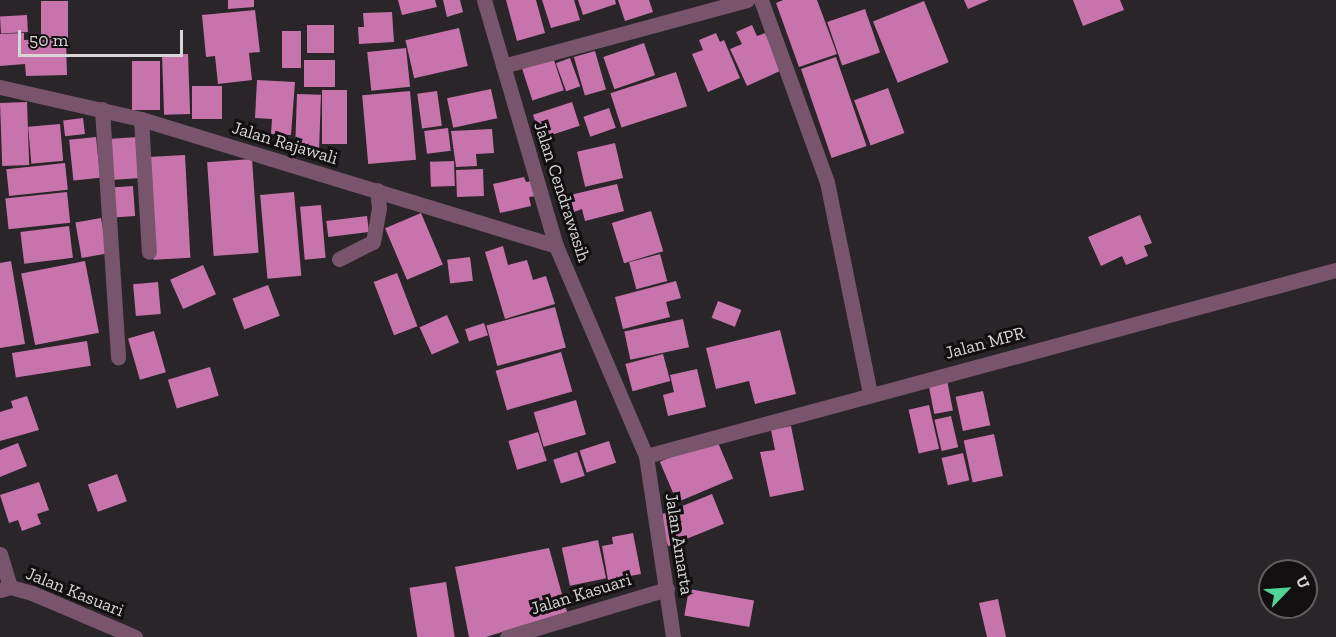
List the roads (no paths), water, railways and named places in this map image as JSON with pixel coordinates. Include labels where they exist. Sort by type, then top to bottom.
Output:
[{"type":"street","name":"Jalan Cendrawasih","points":[[484,0],[556,246],[645,456]]},
{"type":"street","points":[[502,66],[747,0]]},
{"type":"street","points":[[761,0],[827,182],[870,394]]},
{"type":"street","name":"Jalan Rajawali","points":[[0,87],[141,119],[556,246]]},
{"type":"street","points":[[102,109],[118,357]]},
{"type":"street","points":[[141,119],[148,252]]},
{"type":"street","points":[[339,259],[373,242],[379,208],[377,190]]},
{"type":"street","name":"Jalan MPR","points":[[645,456],[1336,270]]},
{"type":"street","name":"Jalan Amarta","points":[[645,456],[673,637]]},
{"type":"street","points":[[0,554],[5,589]]},
{"type":"street","name":"Jalan Kasuari","points":[[5,589],[32,593],[135,637]]},
{"type":"street","name":"Jalan Kasuari","points":[[507,637],[667,589]]}]
